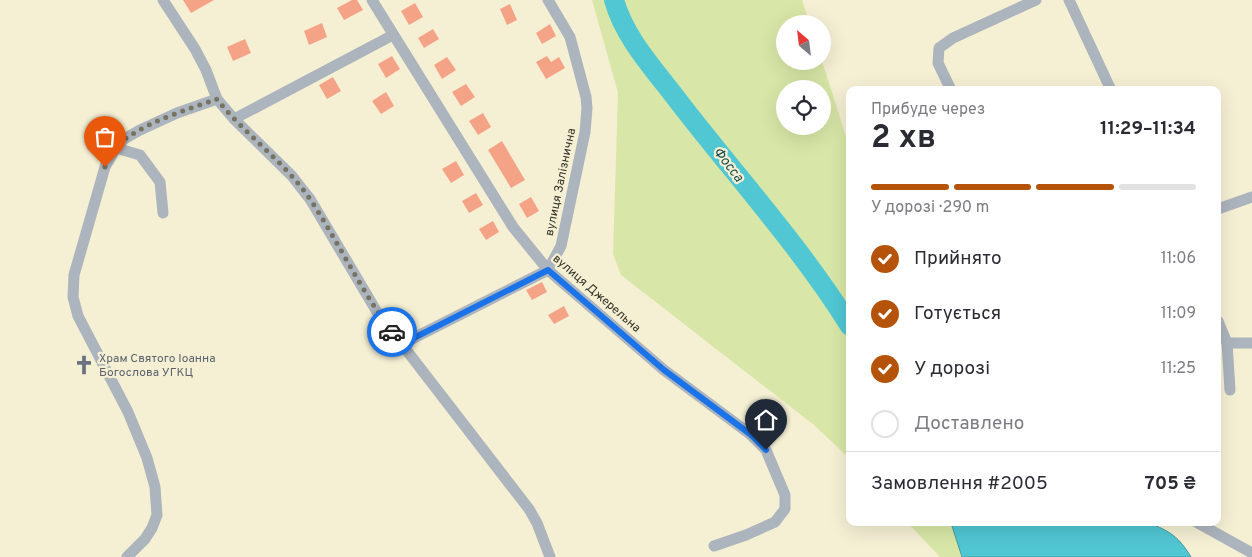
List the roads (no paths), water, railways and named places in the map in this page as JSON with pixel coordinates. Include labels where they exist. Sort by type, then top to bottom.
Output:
[{"type":"street","points":[[163,0],[195,49],[206,70],[217,99],[292,176],[310,199],[368,299],[529,509],[550,557]]},
{"type":"street","name":"вулиця Джерельна","points":[[372,0],[513,227],[548,270],[664,370],[750,434],[766,450],[785,495],[784,509],[774,522],[746,535],[714,546]]},
{"type":"street","name":"вулиця Залізнична","points":[[548,0],[570,37],[586,96],[587,108],[586,132],[561,246],[548,270]]},
{"type":"street","points":[[949,86],[938,63],[939,48],[953,38],[1036,0]]},
{"type":"street","points":[[1068,0],[1109,86]]},
{"type":"street","points":[[234,118],[393,35]]},
{"type":"street","points":[[127,557],[145,539],[158,515],[155,487],[147,458],[128,412],[78,316],[73,297],[74,274],[105,167],[116,148],[124,139],[140,130],[177,113],[217,99]]},
{"type":"street","points":[[116,148],[140,155],[160,182],[163,213]]},
{"type":"street","points":[[1221,207],[1252,197]]},
{"type":"street","points":[[402,344],[548,270]]},
{"type":"street","points":[[1221,328],[1227,343],[1230,390]]},
{"type":"street","points":[[1227,343],[1252,343]]},
{"type":"street","points":[[1203,526],[1252,553]]},
{"type":"water","points":[[952,526],[1156,526],[1173,536],[1182,544],[1191,557],[962,557]]},
{"type":"waterway","name":"Фосса","points":[[614,0],[625,28],[642,54],[789,239],[846,320]]},
{"type":"place","name":"Храм Святого Іоанна Богослова УГКЦ","points":[[84,365]]}]
